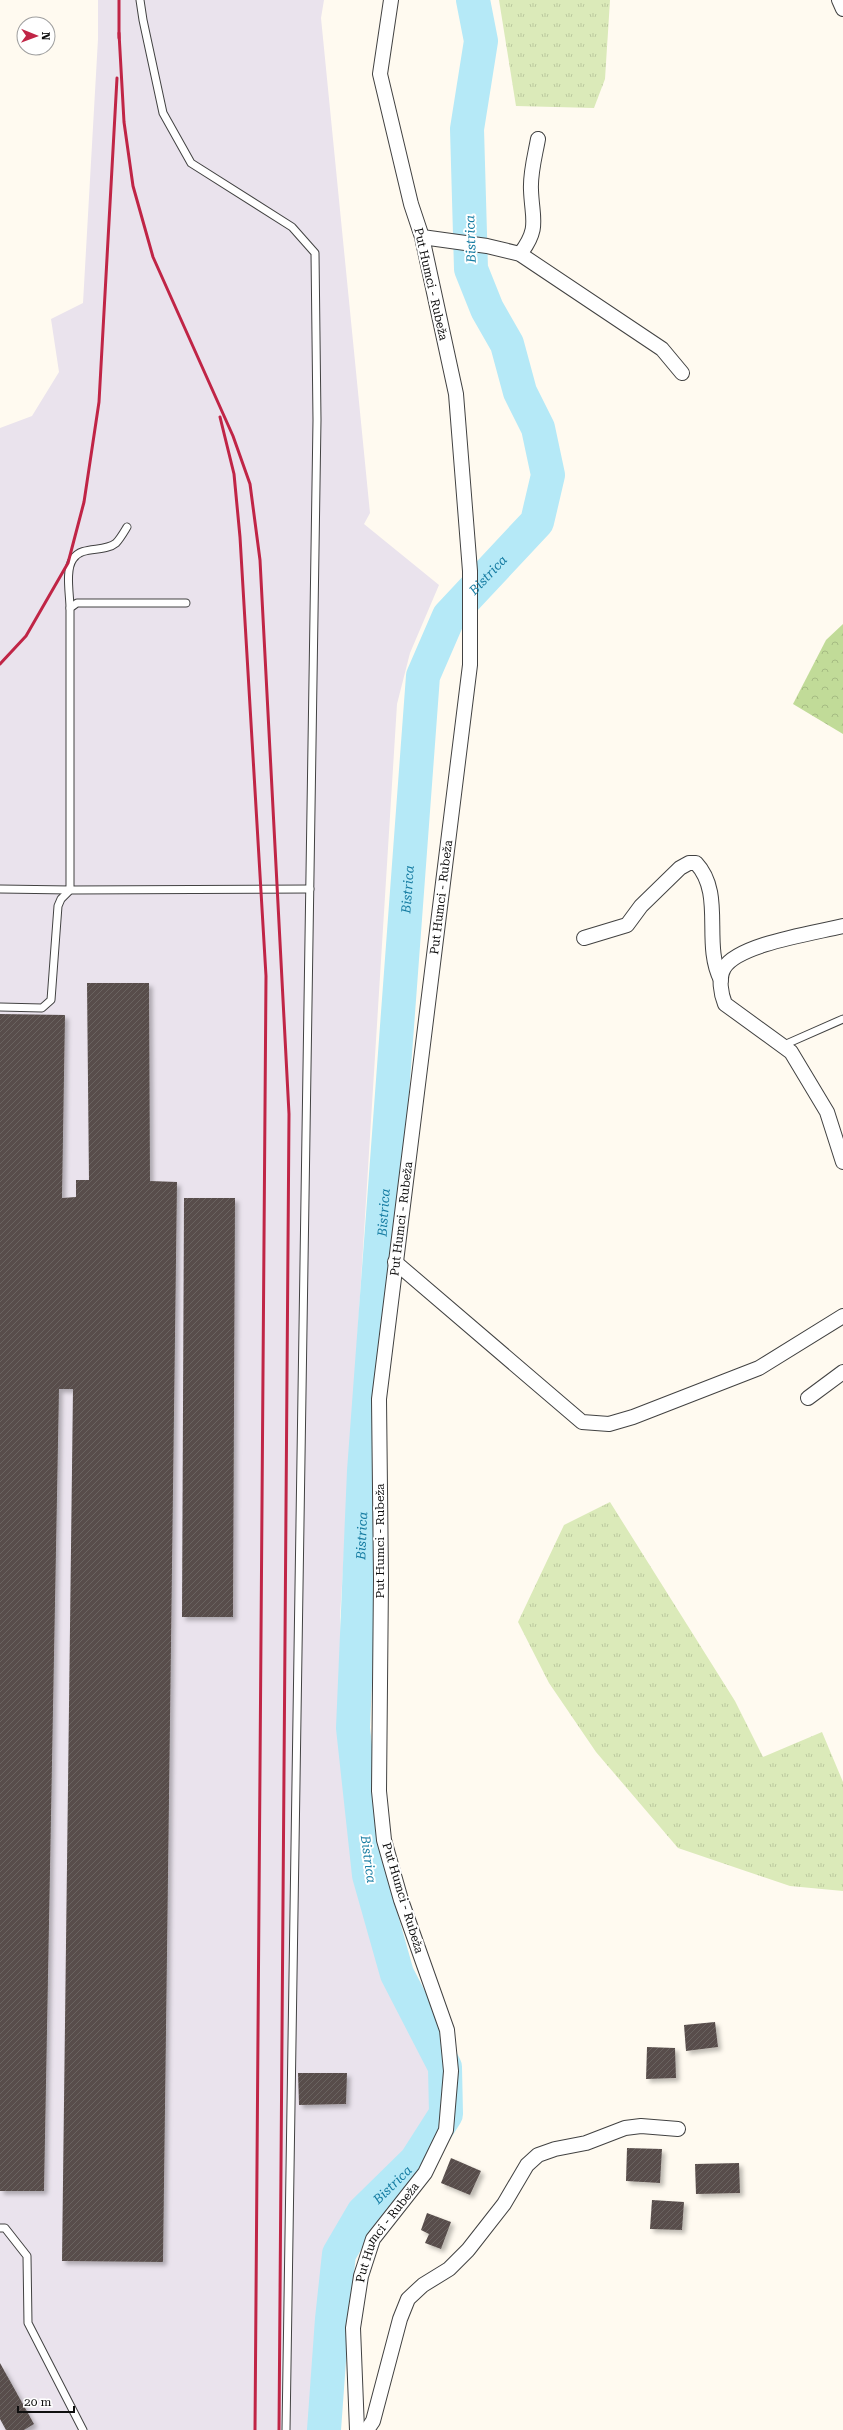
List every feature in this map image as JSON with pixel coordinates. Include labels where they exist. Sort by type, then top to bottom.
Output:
[{"type":"street","name":"Put Humci - Rubeža","points":[[357,2430],[354,2328],[361,2276],[373,2239],[425,2173],[446,2130],[451,2071],[447,2030],[401,1900],[384,1840],[379,1791],[381,1579],[379,1400],[455,803],[470,665],[470,571],[456,394],[422,237],[411,204],[380,74],[391,0]]},
{"type":"street","points":[[838,0],[843,9]]},
{"type":"street","points":[[520,254],[530,240],[535,220],[531,190],[533,164],[538,139]]},
{"type":"street","points":[[422,237],[487,246],[520,254],[662,349],[682,373]]},
{"type":"street","points":[[584,938],[627,924],[641,906],[680,868],[689,863],[696,863],[704,872],[710,888],[714,966],[721,980]]},
{"type":"street","points":[[843,926],[752,948],[730,960],[723,969],[721,980],[722,996],[725,1004],[784,1045],[791,1052],[826,1112],[843,1162]]},
{"type":"street","points":[[396,1262],[582,1422],[596,1424],[609,1424],[633,1417],[759,1368],[843,1316]]},
{"type":"street","points":[[808,1398],[843,1372]]},
{"type":"street","points":[[367,2430],[373,2421],[400,2319],[408,2299],[423,2285],[449,2270],[468,2250],[504,2204],[527,2165],[538,2155],[555,2149],[586,2143],[625,2128],[641,2126],[678,2129]]},
{"type":"lane","points":[[140,0],[163,113],[191,163],[292,227],[315,253],[317,420],[286,2430]]},
{"type":"lane","points":[[0,1007],[42,1008],[51,1000],[58,906],[61,899],[70,890],[70,569],[73,559],[80,553],[112,545],[127,527]]},
{"type":"lane","points":[[70,608],[77,603],[186,603]]},
{"type":"lane","points":[[0,889],[310,889]]},
{"type":"lane","points":[[784,1045],[843,1019]]},
{"type":"lane","points":[[0,2228],[5,2228],[27,2256],[28,2323],[83,2430]]},
{"type":"shaded area","points":[[98,0],[324,0],[321,18],[370,513],[364,524],[439,585],[410,653],[397,704],[340,1617],[346,1749],[356,1867],[390,1976],[430,2054],[436,2089],[430,2127],[407,2160],[359,2196],[331,2252],[316,2430],[0,2430],[0,428],[32,416],[59,372],[51,319],[83,303],[98,39]]},
{"type":"green space","points":[[499,0],[610,0],[605,79],[594,108],[516,106]]},
{"type":"green space","points":[[843,624],[843,734],[793,704],[826,640]]},
{"type":"green space","points":[[610,1502],[735,1701],[763,1757],[822,1732],[843,1782],[843,1891],[790,1886],[678,1848],[596,1752],[549,1683],[518,1622],[564,1525]]},
{"type":"building","points":[[87,983],[149,983],[150,1181],[177,1182],[163,2262],[62,2261],[73,1389],[59,1389],[44,2191],[0,2191],[0,1014],[65,1015],[62,1198],[76,1197],[76,1180],[89,1180]]},
{"type":"building","points":[[184,1198],[235,1198],[233,1617],[182,1617]]},
{"type":"building","points":[[715,2022],[718,2047],[686,2051],[684,2025]]},
{"type":"building","points":[[647,2047],[675,2048],[676,2078],[646,2079]]},
{"type":"building","points":[[298,2073],[347,2073],[346,2104],[299,2105]]},
{"type":"building","points":[[627,2148],[662,2149],[660,2183],[626,2181]]},
{"type":"building","points":[[451,2158],[481,2171],[470,2195],[441,2183]]},
{"type":"building","points":[[739,2163],[740,2193],[696,2194],[695,2164]]},
{"type":"building","points":[[652,2200],[684,2202],[682,2230],[650,2229]]},
{"type":"building","points":[[427,2213],[451,2222],[441,2249],[425,2243],[429,2234],[421,2230]]},
{"type":"building","points":[[0,2363],[34,2424],[24,2430],[6,2430],[0,2419]]},
{"type":"waterway","name":"Bistrica","points":[[324,2430],[332,2319],[339,2254],[363,2213],[416,2161],[446,2114],[445,2067],[397,1974],[369,1875],[353,1728],[364,1471],[423,676],[449,616],[537,522],[548,475],[538,428],[520,392],[507,344],[487,309],[471,269],[467,129],[481,41],[473,0]]},
{"type":"railway","points":[[119,0],[119,38]]},
{"type":"railway","points":[[119,33],[124,122],[133,186],[153,257],[233,436],[250,484],[260,560],[289,1114],[279,2430]]},
{"type":"railway","points":[[0,664],[26,636],[68,563],[84,502],[99,402],[117,78]]},
{"type":"railway","points":[[220,417],[234,474],[240,537],[266,976],[255,2430]]}]
